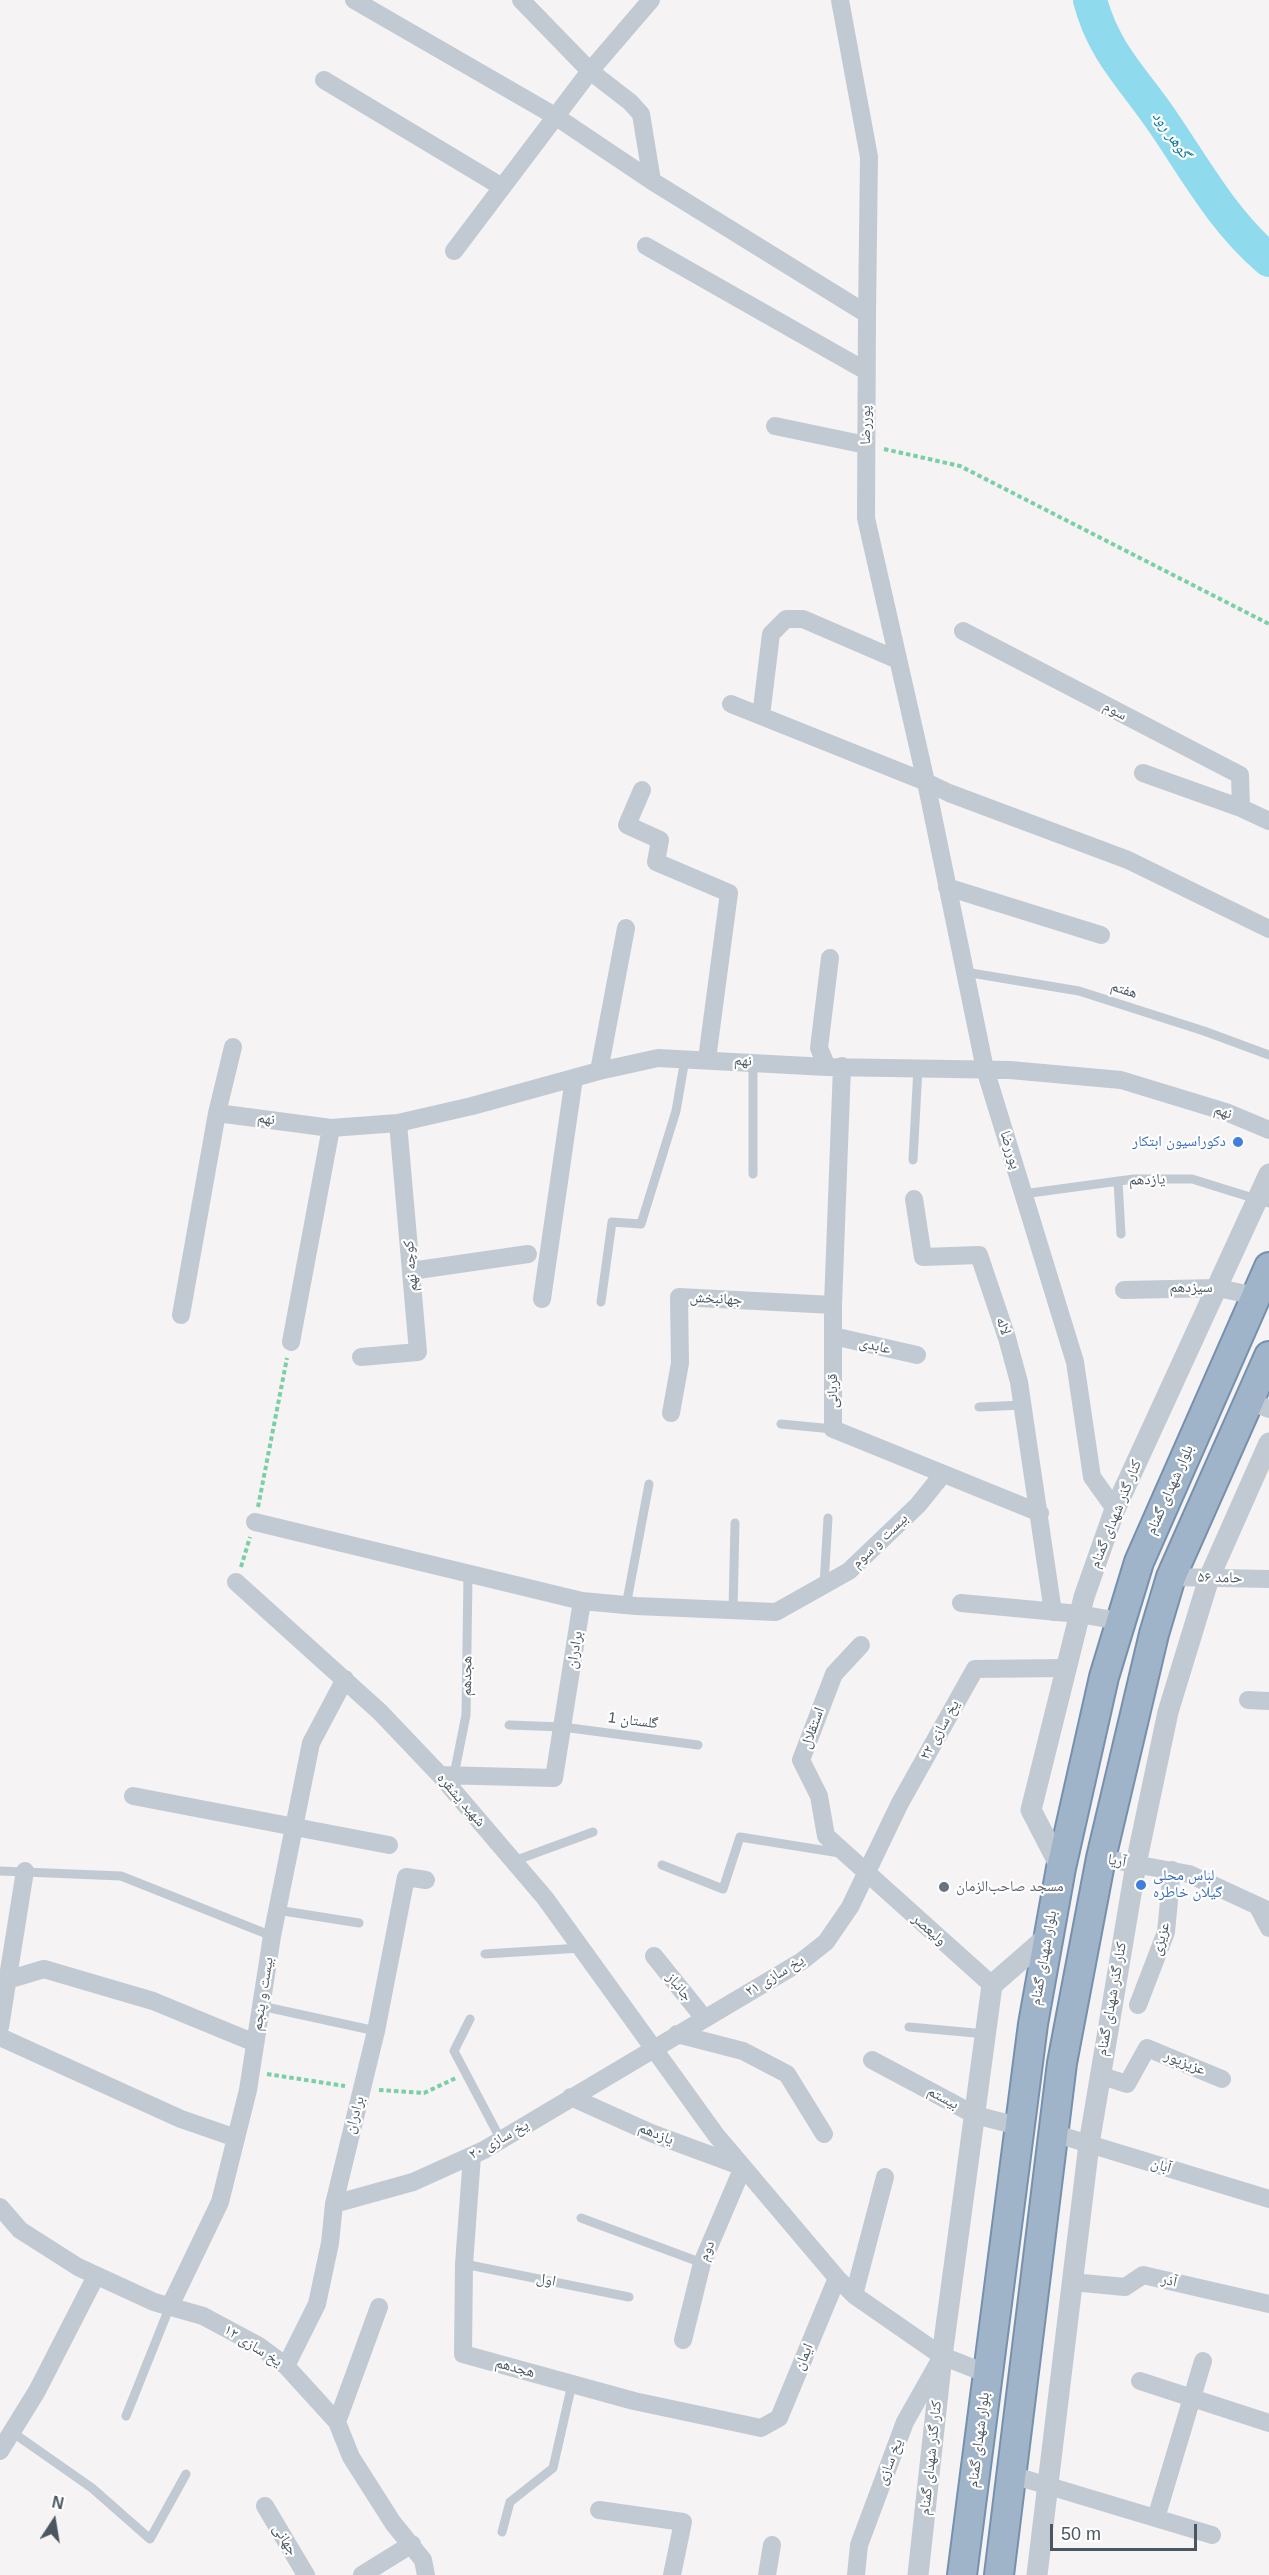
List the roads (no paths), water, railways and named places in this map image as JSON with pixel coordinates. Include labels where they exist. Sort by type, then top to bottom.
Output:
[{"type":"highway","name":"بلوار شهدای گمنام","points":[[962,2575],[1018,2126],[1047,1937],[1104,1677],[1119,1621],[1139,1562],[1269,1267]]},
{"type":"highway","points":[[999,2575],[1062,2063],[1101,1858],[1154,1634],[1171,1578],[1259,1405],[1269,1356]]},
{"type":"street","points":[[354,0],[555,116],[652,182],[867,314]]},
{"type":"street","points":[[521,0],[590,70],[630,102],[641,114],[652,182]]},
{"type":"street","points":[[454,251],[590,70],[651,0]]},
{"type":"street","name":"پوررضا","points":[[840,0],[869,157],[866,518],[926,782],[985,1069],[1075,1362],[1092,1477],[1115,1509]]},
{"type":"street","points":[[324,80],[502,188]]},
{"type":"street","points":[[646,246],[866,371]]},
{"type":"street","points":[[775,426],[866,445]]},
{"type":"street","points":[[761,716],[771,634],[786,619],[803,619],[898,660]]},
{"type":"street","name":"سوم","points":[[963,631],[1240,775],[1240,807]]},
{"type":"street","points":[[731,704],[949,793],[1128,860],[1269,929]]},
{"type":"street","points":[[1143,772],[1240,807],[1269,821]]},
{"type":"street","points":[[642,790],[627,825],[660,840],[656,862],[729,893],[707,1059]]},
{"type":"street","points":[[947,887],[1101,935]]},
{"type":"street","points":[[599,1071],[626,928]]},
{"type":"street","name":"قربانی","points":[[830,958],[819,1048],[834,1066],[833,1429],[1040,1513]]},
{"type":"street","points":[[181,1315],[217,1113],[233,1047]]},
{"type":"street","name":"نهم","points":[[217,1113],[331,1128],[398,1123],[658,1058],[834,1066],[985,1069],[1121,1080],[1226,1112],[1269,1130]]},
{"type":"street","points":[[542,1299],[574,1078]]},
{"type":"street","name":"کوچه نهم","points":[[362,1357],[418,1352],[398,1123]]},
{"type":"street","points":[[291,1342],[331,1128]]},
{"type":"street","name":"کنار گذر شهدای گمنام","points":[[1061,1868],[1031,1810],[1080,1614],[1115,1509],[1218,1288],[1263,1201],[1269,1174]]},
{"type":"street","name":"لاله","points":[[914,1198],[923,1257],[979,1255],[1007,1338],[1023,1405],[1040,1513]]},
{"type":"street","points":[[411,1271],[528,1254]]},
{"type":"street","name":"سیزدهم","points":[[1124,1290],[1218,1288],[1256,1296]]},
{"type":"street","name":"جهانبخش","points":[[671,1413],[680,1363],[679,1298],[833,1305]]},
{"type":"street","name":"عابدی","points":[[833,1336],[917,1355]]},
{"type":"street","name":"کنار گذر شهدای گمنام","points":[[1037,2575],[1089,2144],[1136,1864],[1168,1712],[1209,1578],[1269,1443]]},
{"type":"street","name":"بیست و سوم","points":[[733,1610],[776,1612],[849,1571],[918,1505],[943,1474]]},
{"type":"street","points":[[1040,1513],[1053,1612]]},
{"type":"street","points":[[255,1522],[582,1601],[626,1606],[733,1610]]},
{"type":"street","name":"حامد ۵۶","points":[[1171,1578],[1269,1578]]},
{"type":"street","name":"شهید یشقره","points":[[236,1582],[447,1775],[545,1898],[653,2048]]},
{"type":"street","name":"برادران","points":[[447,1775],[554,1778],[582,1601]]},
{"type":"street","points":[[961,1603],[1080,1614],[1119,1621]]},
{"type":"street","name":"استقلال","points":[[861,1646],[834,1674],[801,1760],[819,1796],[826,1836],[867,1873]]},
{"type":"street","name":"یخ سازی ۲۲","points":[[867,1873],[900,1803],[975,1669],[1065,1668]]},
{"type":"street","name":"بیست و پنجم","points":[[170,2306],[220,2202],[248,2090],[272,1936],[311,1743],[345,1680]]},
{"type":"street","points":[[1248,1700],[1269,1701]]},
{"type":"street","points":[[133,1796],[389,1845]]},
{"type":"street","name":"آریا","points":[[1101,1858],[1172,1869],[1189,1874],[1263,1908]]},
{"type":"street","name":"عزیزی","points":[[1138,2005],[1166,1932],[1172,1869]]},
{"type":"street","points":[[0,2027],[25,1871]]},
{"type":"street","name":"ولیعصر","points":[[867,1873],[992,1985]]},
{"type":"street","name":"یخ سازی ۲۱","points":[[653,2048],[802,1961],[826,1942],[850,1907],[867,1873]]},
{"type":"street","name":"برادران","points":[[286,2366],[317,2304],[330,2244],[334,2204],[376,2031],[406,1877],[426,1880]]},
{"type":"street","points":[[1263,1908],[1269,1928]]},
{"type":"street","points":[[992,1985],[1047,1937]]},
{"type":"street","name":"جانباز","points":[[654,1956],[704,2018]]},
{"type":"street","points":[[7,1980],[44,1969],[153,2001],[255,2043]]},
{"type":"street","name":"کنار گذر شهدای گمنام","points":[[918,2575],[942,2356],[992,1985]]},
{"type":"street","points":[[677,2034],[743,2051],[788,2074],[824,2134]]},
{"type":"street","points":[[0,2037],[181,2119],[236,2139]]},
{"type":"street","points":[[653,2048],[716,2135],[854,2295],[942,2356],[988,2374]]},
{"type":"street","name":"یخ سازی ۲۰","points":[[334,2204],[413,2182],[472,2156],[653,2048]]},
{"type":"street","name":"عزیزپور","points":[[1099,2075],[1127,2084],[1147,2048],[1222,2079]]},
{"type":"street","name":"بیستم","points":[[872,2060],[975,2115],[1018,2126]]},
{"type":"street","name":"یازدهم","points":[[571,2097],[651,2133],[743,2167]]},
{"type":"street","name":"آبان","points":[[1053,2133],[1269,2199]]},
{"type":"street","name":"هجدهم","points":[[472,2156],[464,2264],[463,2354],[634,2401],[762,2428]]},
{"type":"street","name":"دوم","points":[[683,2340],[702,2264],[743,2167]]},
{"type":"street","points":[[854,2295],[885,2177]]},
{"type":"street","name":"یخ سازی ۱۲","points":[[0,2207],[20,2230],[78,2267],[154,2302],[203,2316],[259,2346],[286,2366],[337,2422],[351,2457],[393,2523],[423,2560],[426,2575]]},
{"type":"street","name":"آذر","points":[[1072,2282],[1125,2287],[1143,2275],[1269,2304]]},
{"type":"street","points":[[0,2451],[36,2391],[96,2276]]},
{"type":"street","name":"ایمان","points":[[762,2428],[779,2418],[837,2278]]},
{"type":"street","points":[[337,2422],[379,2307]]},
{"type":"street","name":"یخ سازی","points":[[856,2575],[859,2545],[905,2422],[942,2356]]},
{"type":"street","points":[[1156,2518],[1203,2361]]},
{"type":"street","points":[[1140,2381],[1269,2423]]},
{"type":"street","points":[[1012,2475],[1212,2535]]},
{"type":"street","name":"جهانی","points":[[265,2506],[306,2575]]},
{"type":"street","points":[[599,2510],[682,2522],[672,2575]]},
{"type":"street","points":[[362,2575],[412,2544]]},
{"type":"street","points":[[767,2575],[772,2545]]},
{"type":"lane","name":"هفتم","points":[[965,972],[1079,991],[1204,1031],[1269,1055]]},
{"type":"lane","points":[[601,1302],[612,1222],[641,1224],[676,1111],[686,1059]]},
{"type":"lane","points":[[753,1062],[753,1174]]},
{"type":"lane","points":[[913,1160],[918,1068]]},
{"type":"lane","name":"یازدهم","points":[[1023,1194],[1118,1181],[1192,1179],[1263,1201]]},
{"type":"lane","points":[[1118,1181],[1121,1234]]},
{"type":"lane","points":[[979,1407],[1023,1405]]},
{"type":"lane","points":[[782,1424],[833,1429]]},
{"type":"lane","points":[[626,1606],[649,1484]]},
{"type":"lane","points":[[824,1585],[828,1518]]},
{"type":"lane","points":[[733,1610],[735,1523]]},
{"type":"lane","name":"هجدهم","points":[[447,1775],[466,1716],[468,1575]]},
{"type":"lane","name":"گلستان 1","points":[[509,1725],[563,1727],[698,1745]]},
{"type":"lane","points":[[514,1861],[593,1832]]},
{"type":"lane","points":[[662,1865],[723,1889],[740,1837],[845,1854]]},
{"type":"lane","points":[[0,1871],[121,1876],[272,1936]]},
{"type":"lane","points":[[277,1910],[359,1923]]},
{"type":"lane","points":[[485,1954],[581,1948]]},
{"type":"lane","points":[[261,2006],[376,2031]]},
{"type":"lane","points":[[470,2019],[454,2051],[501,2140]]},
{"type":"lane","points":[[909,2027],[986,2034]]},
{"type":"lane","points":[[581,2218],[702,2264]]},
{"type":"lane","name":"اول","points":[[464,2264],[629,2297]]},
{"type":"lane","points":[[126,2416],[170,2306]]},
{"type":"lane","points":[[502,2532],[510,2502],[553,2468],[572,2384]]},
{"type":"lane","points":[[12,2432],[92,2488],[150,2539],[186,2474]]},
{"type":"waterway","name":"گوهر رود","points":[[1090,0],[1096,19],[1112,52],[1225,213],[1269,260]]},
{"type":"place","name":"دکوراسیون ابتکار","points":[[1238,1142]]},
{"type":"place","name":"لباس محلی گیلان خاطره","points":[[1141,1885]]},
{"type":"place","name":"مسجد صاحب‌الزمان","points":[[944,1887]]}]
